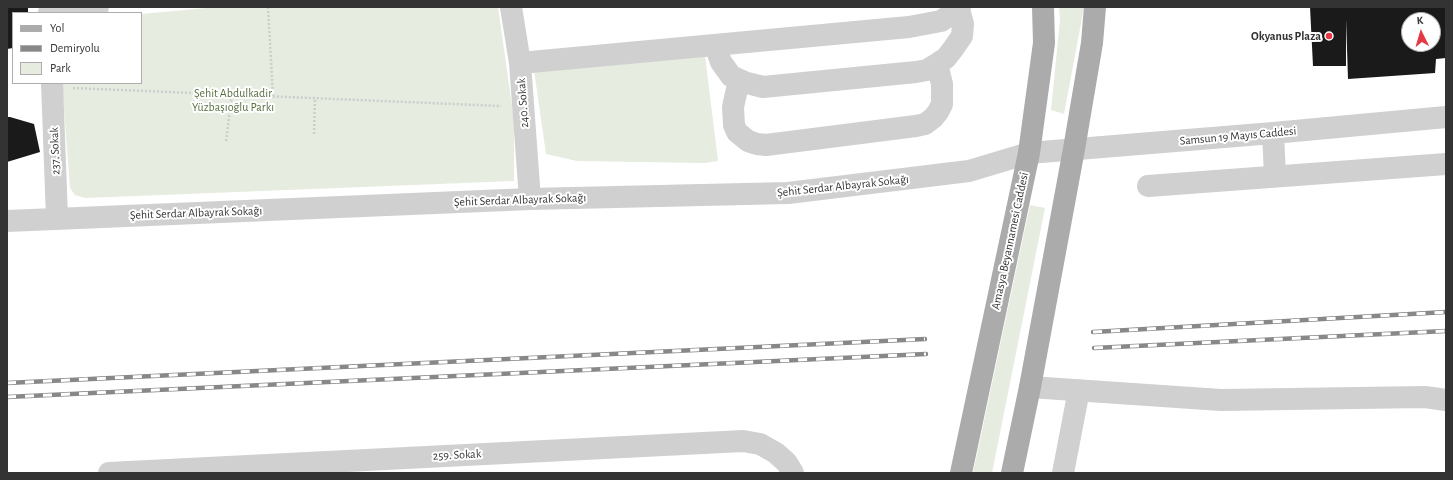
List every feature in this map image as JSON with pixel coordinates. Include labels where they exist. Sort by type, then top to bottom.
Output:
[{"type":"main road","name":"Amasya Beyannamesi Caddesi","points":[[961,473],[1029,153],[1044,43],[1043,7]]},
{"type":"main road","points":[[1012,473],[1030,387],[1074,149],[1092,43],[1095,7]]},
{"type":"street","points":[[49,11],[98,7]]},
{"type":"street","name":"240. Sokak","points":[[512,7],[520,63],[530,199]]},
{"type":"street","points":[[520,63],[909,27],[941,21],[960,8],[963,24],[962,36],[954,50],[946,58],[927,70],[763,87],[731,76],[717,53],[715,45]]},
{"type":"street","points":[[739,80],[733,107],[734,125],[737,132],[748,141],[757,144],[766,144],[925,124],[933,118],[942,104],[942,84],[937,64]]},
{"type":"street","name":"237. Sokak","points":[[52,84],[57,218]]},
{"type":"street","name":"Samsun 19 Mayıs Caddesi","points":[[1029,153],[1446,117]]},
{"type":"street","points":[[1273,133],[1275,176]]},
{"type":"street","name":"Şehit Serdar Albayrak Sokağı","points":[[7,221],[530,199],[788,193],[969,171],[1029,153]]},
{"type":"street","points":[[1148,186],[1446,164]]},
{"type":"street","points":[[1030,387],[1221,400],[1425,397],[1446,400]]},
{"type":"street","points":[[1063,473],[1079,390]]},
{"type":"street","name":"259. Sokak","points":[[109,473],[260,469],[743,441],[760,444],[776,453],[787,463],[793,473]]},
{"type":"path","points":[[268,7],[273,96]]},
{"type":"path","points":[[92,89],[524,107]]},
{"type":"path","points":[[226,141],[232,94]]},
{"type":"path","points":[[314,134],[315,98]]},
{"type":"green space","name":"Şehit Abdulkadir Yüzbaşıoğlu Parkı","points":[[217,7],[498,7],[514,120],[514,181],[85,198],[75,195],[70,188],[62,84],[142,84],[142,14]]},
{"type":"green space","points":[[1059,7],[1084,7],[1064,114],[1051,110],[1060,20]]},
{"type":"green space","points":[[704,48],[718,161],[705,163],[577,161],[546,154],[534,70]]},
{"type":"green space","points":[[1030,205],[1045,208],[992,473],[973,473]]},
{"type":"building","points":[[7,7],[28,7],[28,12],[12,12],[12,48],[7,49]]},
{"type":"building","points":[[1310,7],[1446,7],[1446,58],[1436,59],[1435,73],[1348,79],[1346,19],[1346,66],[1313,66]]},
{"type":"building","points":[[7,117],[34,124],[40,152],[7,162]]},
{"type":"railway","points":[[1093,332],[1446,312]]},
{"type":"railway","points":[[1094,348],[1446,331]]},
{"type":"railway","points":[[7,383],[925,339]]},
{"type":"railway","points":[[7,397],[926,354]]},
{"type":"place","name":"Okyanus Plaza","points":[[1329,36]]}]
